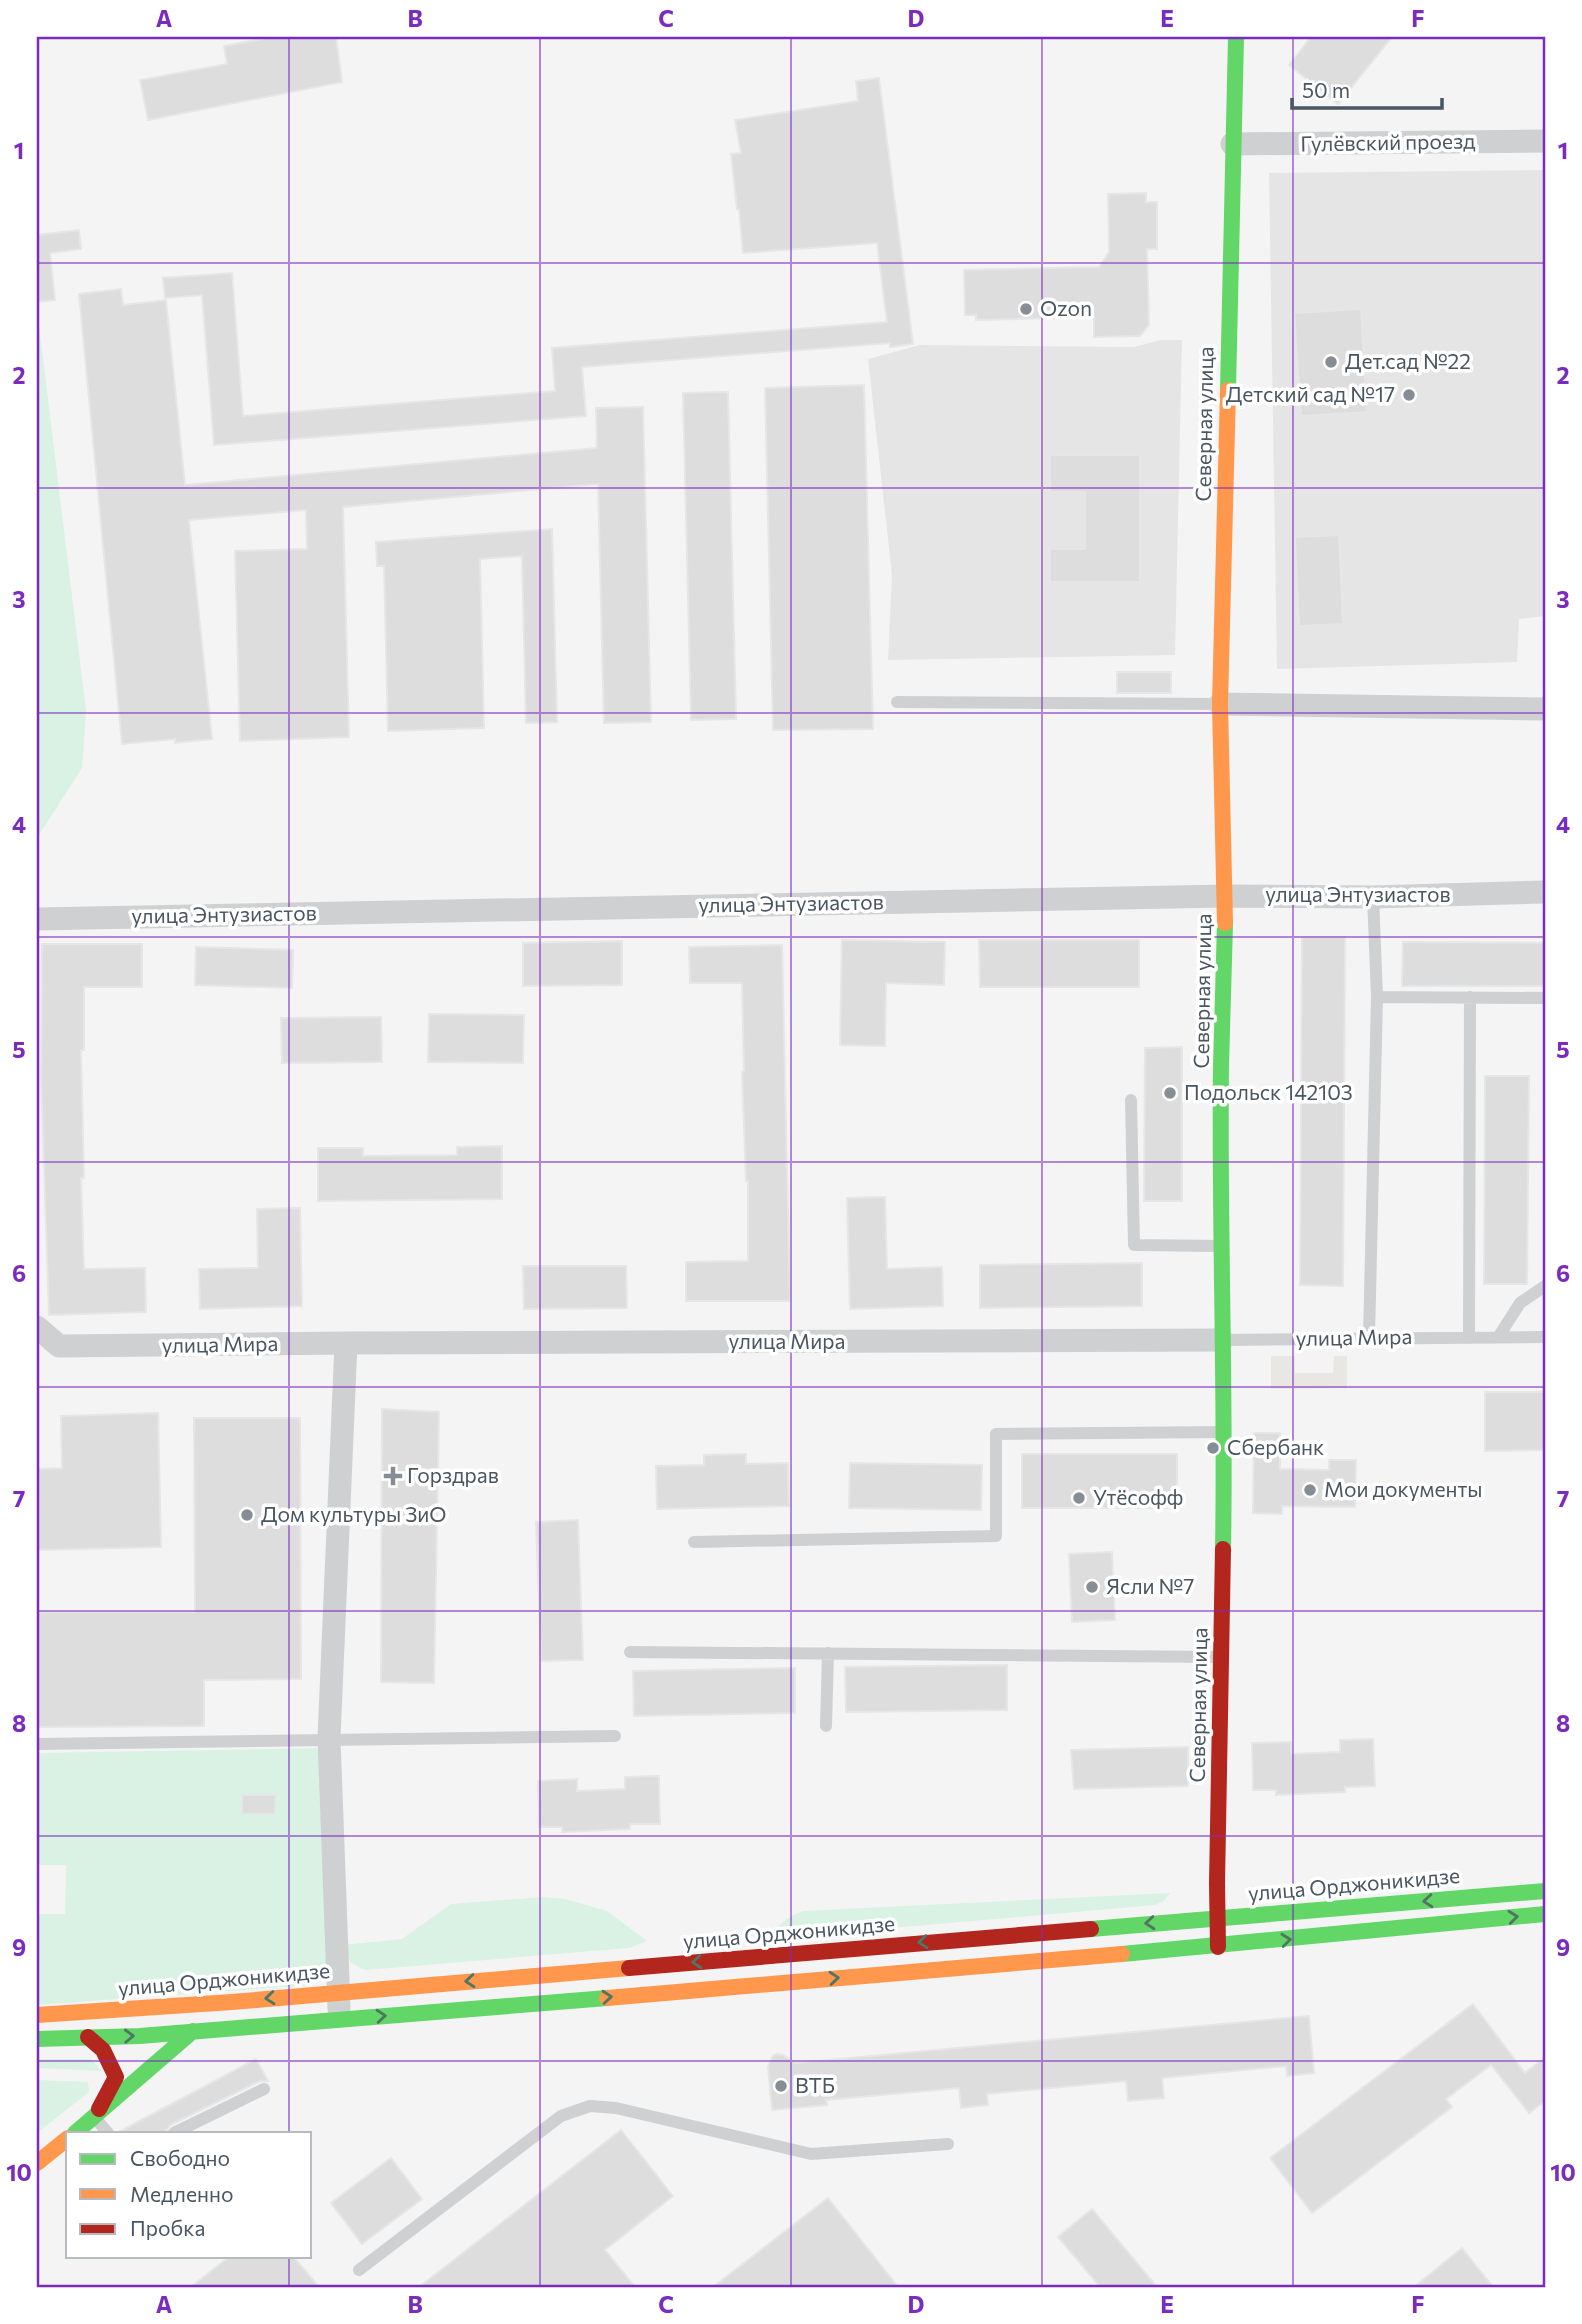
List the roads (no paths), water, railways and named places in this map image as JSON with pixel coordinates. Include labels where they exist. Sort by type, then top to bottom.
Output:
[{"type":"main road","name":"Северная улица","points":[[1218,1947],[1225,1432],[1221,1066],[1226,896],[1220,704],[1236,37]]},
{"type":"main road","name":"улица Орджоникидзе","points":[[37,2015],[232,2002],[1545,1891]]},
{"type":"main road","points":[[37,2039],[193,2031],[1218,1947],[1545,1914]]},
{"type":"main road","points":[[76,2132],[193,2031]]},
{"type":"main road","points":[[88,2037],[103,2050],[116,2077],[94,2117]]},
{"type":"main road","points":[[37,2163],[66,2140]]},
{"type":"street","name":"Гулёвский проезд","points":[[1232,144],[1545,141]]},
{"type":"street","points":[[1220,704],[1545,709]]},
{"type":"street","name":"улица Энтузиастов","points":[[37,919],[1545,892]]},
{"type":"street","name":"улица Мира","points":[[38,1330],[59,1346],[1222,1340]]},
{"type":"street","points":[[339,2019],[329,1738],[346,1343]]},
{"type":"lane","points":[[897,702],[1220,704]]},
{"type":"lane","points":[[1369,1338],[1377,997],[1373,897]]},
{"type":"lane","points":[[1377,997],[1545,998]]},
{"type":"lane","points":[[1469,997],[1469,1337]]},
{"type":"lane","points":[[1131,1100],[1134,1245],[1222,1246]]},
{"type":"lane","points":[[1499,1336],[1520,1303],[1545,1286]]},
{"type":"lane","name":"улица Мира","points":[[1222,1340],[1545,1337]]},
{"type":"lane","points":[[694,1542],[996,1536],[996,1434],[1225,1432]]},
{"type":"lane","points":[[630,1652],[1220,1657]]},
{"type":"lane","points":[[826,1726],[828,1653]]},
{"type":"lane","points":[[37,1744],[615,1736]]},
{"type":"lane","points":[[176,2132],[264,2089]]},
{"type":"lane","points":[[359,2270],[561,2116],[590,2106],[616,2108],[811,2154],[948,2144]]},
{"type":"lane","points":[[94,2117],[107,2132]]},
{"type":"place","name":"Ozon","points":[[1026,309]]},
{"type":"place","name":"Дет.сад №22","points":[[1331,362]]},
{"type":"place","name":"Детский сад №17","points":[[1409,395]]},
{"type":"place","name":"Подольск 142103","points":[[1170,1093]]},
{"type":"place","name":"Сбербанк","points":[[1213,1448]]},
{"type":"place","name":"Горздрав","points":[[393,1476]]},
{"type":"place","name":"Мои документы","points":[[1310,1490]]},
{"type":"place","name":"Утёсофф","points":[[1079,1498]]},
{"type":"place","name":"Дом культуры ЗиО","points":[[247,1515]]},
{"type":"place","name":"Ясли №7","points":[[1092,1587]]},
{"type":"place","name":"ВТБ","points":[[781,2086]]}]
